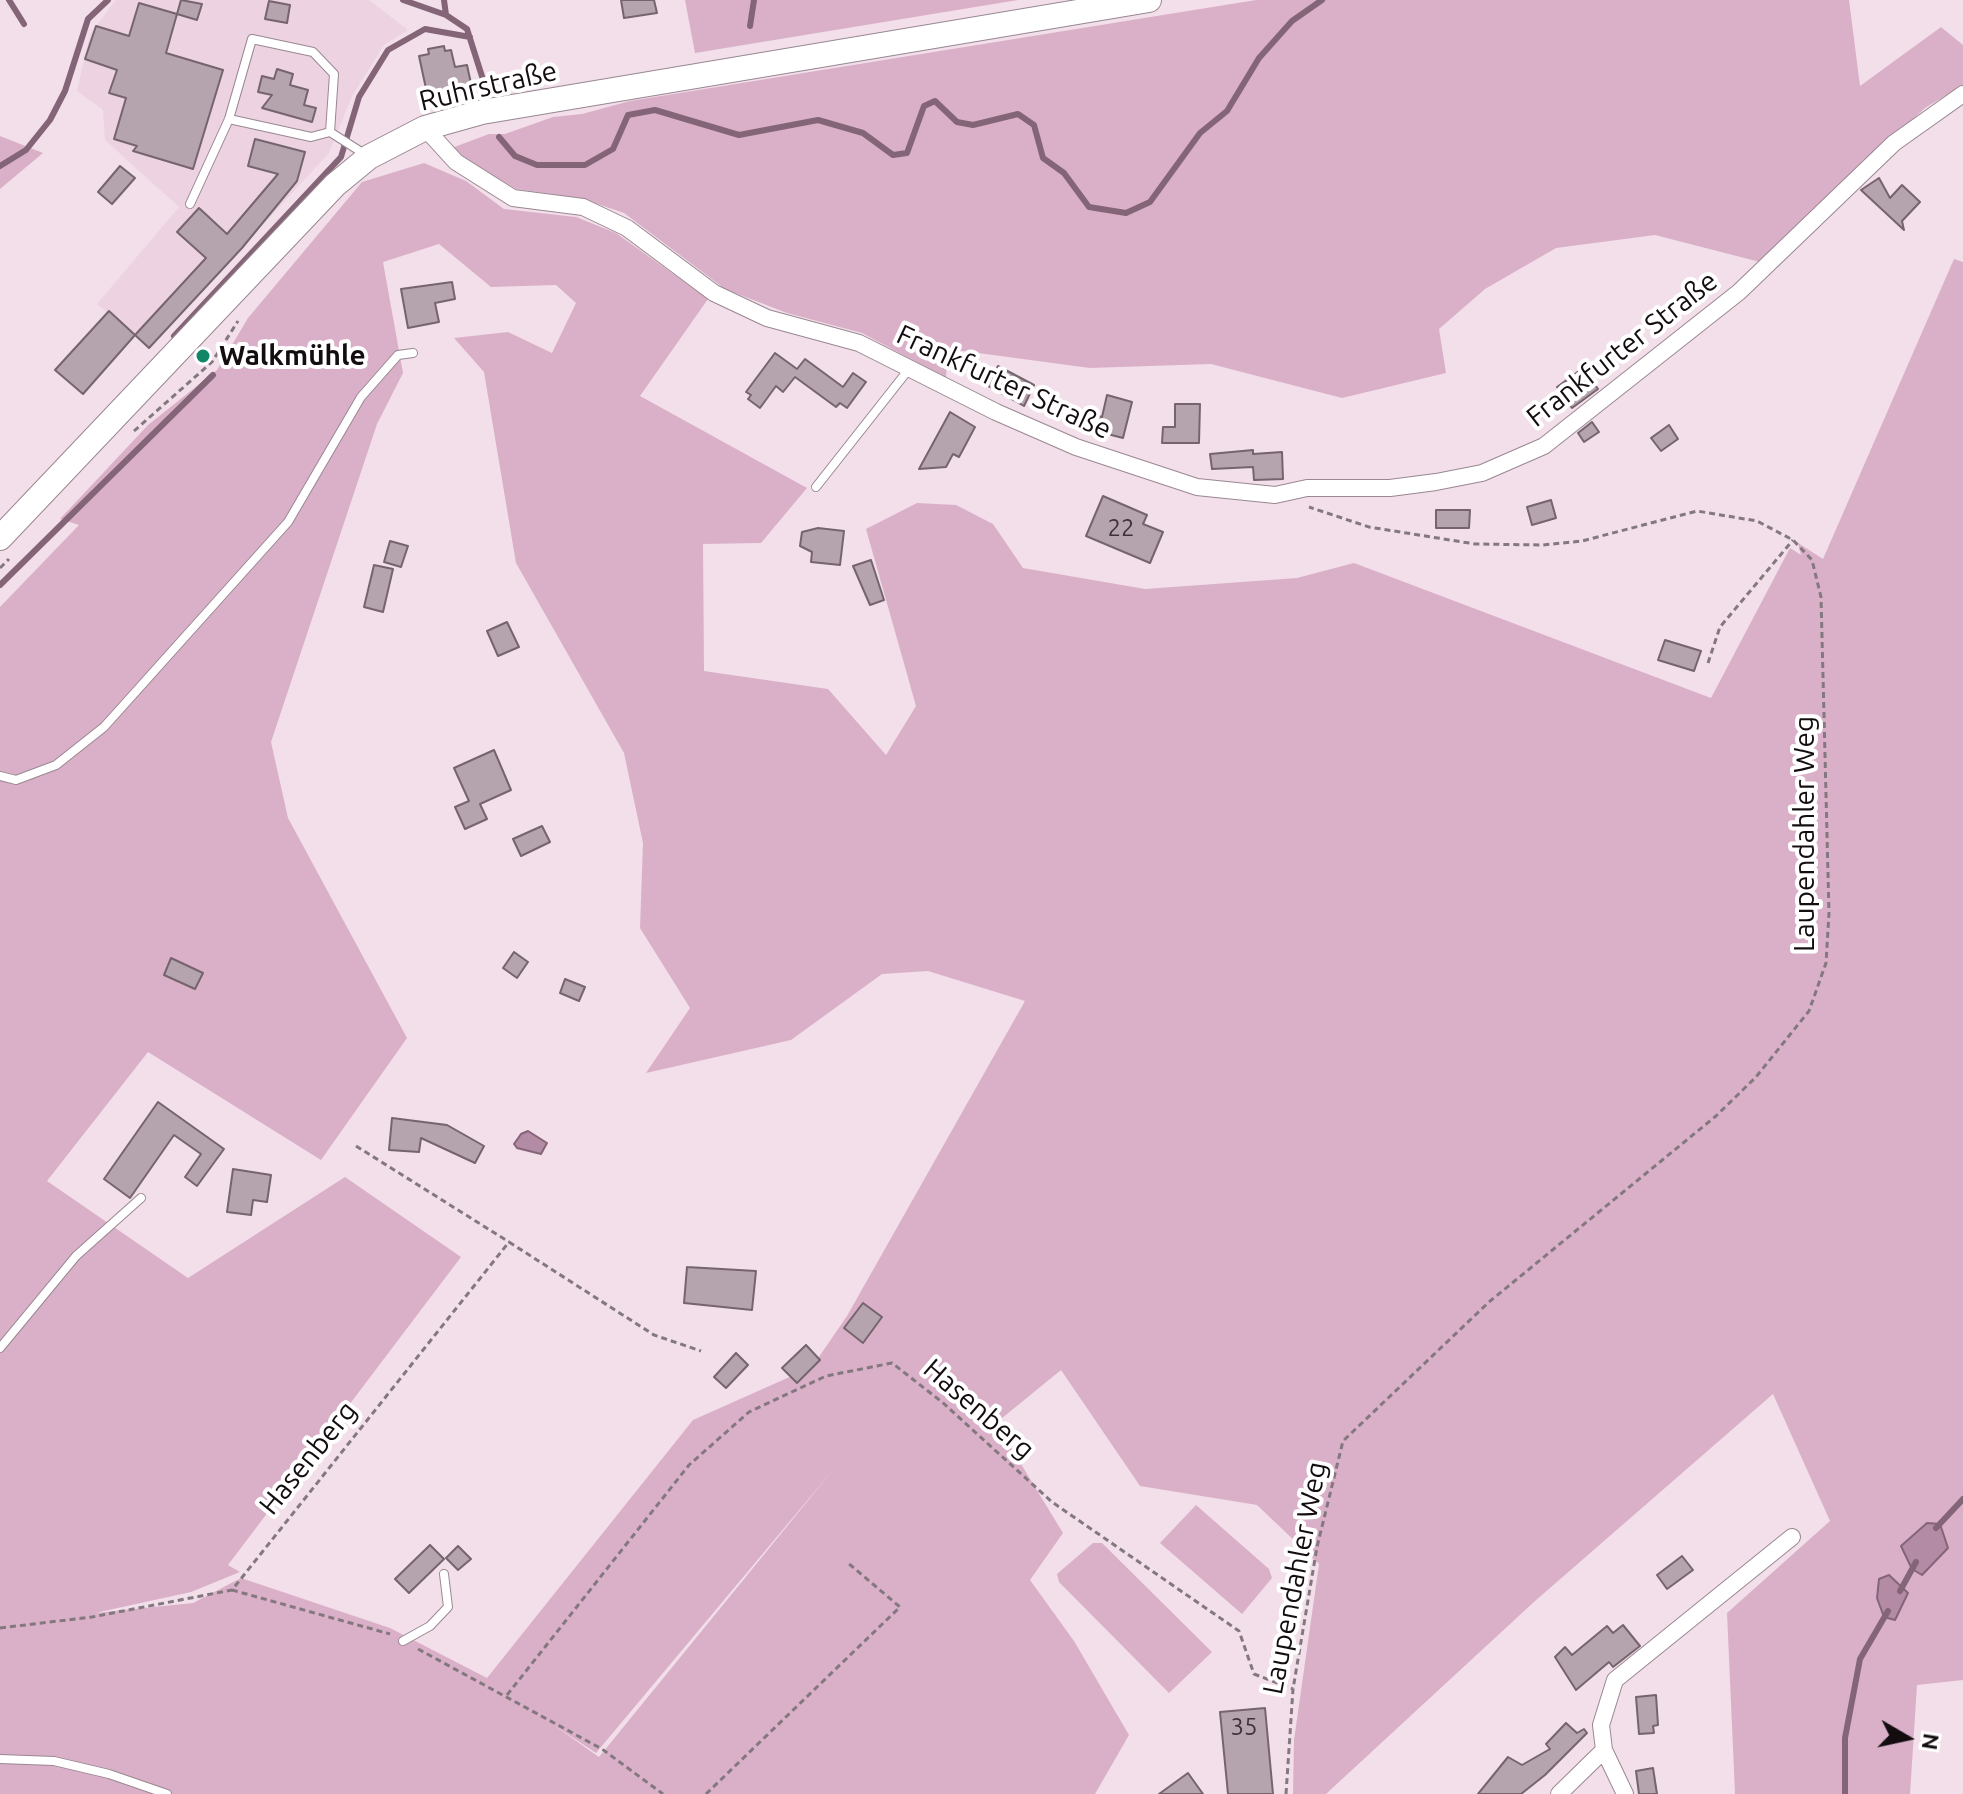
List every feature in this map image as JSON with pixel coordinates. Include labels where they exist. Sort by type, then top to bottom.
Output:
[{"type":"main road","name":"Ruhrstraße","points":[[5,547],[335,185],[362,151],[425,128],[482,112],[1083,5],[1149,0]]},
{"type":"street","name":"Frankfurter Straße","points":[[425,128],[456,162],[513,198],[583,207],[627,228],[714,293],[767,318],[859,343],[996,412],[1076,447],[1197,487],[1275,495],[1307,488],[1390,488],[1458,478],[1502,465],[1544,446],[1739,292],[1894,143],[1963,94]]},
{"type":"street","points":[[1625,1794],[1604,1750],[1601,1725],[1615,1680],[1792,1537]]},
{"type":"street","points":[[1559,1794],[1604,1750]]},
{"type":"lane","points":[[190,204],[229,119],[252,39],[313,52],[334,74],[330,132]]},
{"type":"lane","points":[[229,119],[311,137],[330,132],[362,151]]},
{"type":"lane","points":[[0,776],[16,780],[56,765],[104,727],[288,522],[361,397],[398,355],[413,353]]},
{"type":"lane","points":[[816,487],[910,368]]},
{"type":"lane","points":[[0,1348],[76,1256],[141,1198]]},
{"type":"lane","points":[[403,1641],[430,1626],[448,1607],[444,1574]]},
{"type":"lane","points":[[0,1759],[54,1761],[109,1774],[167,1794]]},
{"type":"path","points":[[125,440],[212,362],[243,312]]},
{"type":"path","name":"Laupendahler Weg","points":[[1275,495],[1369,527],[1475,544],[1543,545],[1582,541],[1697,511],[1757,521],[1793,540],[1812,560],[1821,597],[1829,913],[1826,963],[1819,988],[1796,1030],[1736,1098],[1489,1302],[1343,1441],[1317,1547],[1293,1689],[1286,1794]]},
{"type":"path","points":[[1708,663],[1720,627],[1793,540]]},
{"type":"path","points":[[0,568],[5,547]]},
{"type":"path","points":[[356,1146],[654,1335],[701,1351]]},
{"type":"path","name":"Hasenberg","points":[[232,1590],[509,1242]]},
{"type":"path","name":"Hasenberg","points":[[507,1695],[689,1465],[749,1412],[826,1376],[892,1363],[942,1402],[1052,1502],[1239,1631],[1254,1674],[1293,1689]]},
{"type":"path","points":[[706,1794],[900,1607],[848,1563]]},
{"type":"path","points":[[0,1628],[92,1617],[232,1590],[388,1633],[602,1749],[663,1794]]},
{"type":"shaded area","name":"Walkmühle","points":[[116,0],[369,0],[408,30],[384,45],[352,96],[329,153],[149,348],[97,304],[179,207],[105,140],[103,110],[77,91],[90,34]]},
{"type":"shaded area","points":[[685,0],[1018,0],[695,53]]},
{"type":"shaded area","points":[[1256,0],[1849,0],[1860,86],[1941,27],[1963,45],[1963,85],[1925,108],[1760,262],[1655,235],[1556,248],[1485,289],[1439,329],[1446,373],[1342,398],[1211,364],[1090,368],[948,349],[946,378],[862,333],[787,313],[725,289],[624,213],[580,198],[516,189],[449,149],[489,134],[505,134],[553,117],[582,114],[630,101]]},
{"type":"shaded area","points":[[0,136],[43,153],[0,189]]},
{"type":"shaded area","points":[[424,163],[466,181],[504,209],[576,217],[616,233],[708,299],[640,396],[807,488],[761,543],[703,544],[704,671],[828,689],[886,755],[916,706],[866,529],[917,503],[956,505],[993,524],[1023,568],[1145,589],[1297,578],[1354,563],[1711,698],[1790,548],[1801,555],[1798,543],[1823,559],[1954,259],[1963,262],[1963,1680],[1917,1685],[1910,1794],[1735,1794],[1727,1613],[1830,1521],[1773,1394],[1535,1601],[1326,1794],[1293,1794],[1294,1740],[1319,1564],[1257,1505],[1140,1486],[1061,1370],[996,1423],[1063,1533],[1030,1580],[1074,1641],[1129,1735],[1095,1794],[0,1794],[0,607],[79,525],[60,519],[148,425],[217,370],[248,318],[362,182]],"holes":[[[439,244],[491,287],[556,285],[576,303],[552,353],[508,332],[454,338],[484,372],[516,563],[624,753],[643,843],[640,928],[690,1008],[646,1073],[791,1040],[882,974],[928,971],[1025,1001],[847,1316],[812,1367],[693,1420],[487,1678],[390,1628],[241,1578],[193,1603],[95,1613],[191,1592],[240,1572],[228,1565],[461,1257],[345,1177],[188,1278],[47,1181],[148,1052],[321,1160],[407,1038],[288,818],[271,742],[377,424],[403,373],[383,262]],[[832,1471],[599,1757],[552,1724],[596,1753]]]},
{"type":"shaded area","points":[[528,1131],[547,1143],[541,1154],[517,1148],[514,1144],[521,1134]]},
{"type":"shaded area","points":[[1196,1505],[1269,1569],[1272,1578],[1242,1614],[1160,1543]]},
{"type":"shaded area","points":[[1927,1523],[1940,1524],[1948,1548],[1922,1575],[1912,1569],[1901,1546]]},
{"type":"shaded area","points":[[1093,1543],[1102,1543],[1212,1652],[1169,1693],[1059,1582],[1057,1574]]},
{"type":"shaded area","points":[[1889,1575],[1908,1593],[1895,1620],[1884,1617],[1877,1598],[1879,1579]]},
{"type":"building","points":[[181,0],[202,4],[197,20],[177,14]]},
{"type":"building","points":[[621,0],[654,0],[657,13],[624,18]]},
{"type":"building","points":[[269,1],[290,5],[287,23],[265,19]]},
{"type":"building","points":[[139,3],[177,14],[166,53],[223,70],[193,169],[133,151],[137,146],[114,139],[126,98],[109,93],[117,70],[85,59],[96,26],[129,36]]},
{"type":"building","points":[[444,46],[445,51],[451,50],[455,67],[467,65],[472,88],[428,98],[419,56],[429,54],[428,49]]},
{"type":"building","points":[[277,69],[293,74],[290,85],[308,90],[304,105],[316,108],[312,122],[262,108],[272,95],[258,92],[262,76],[274,79]]},
{"type":"building","points":[[255,139],[305,152],[297,181],[242,248],[149,348],[135,335],[206,258],[177,232],[199,208],[227,234],[278,174],[248,166]]},
{"type":"building","points":[[120,166],[135,178],[112,204],[98,192]]},
{"type":"building","points":[[1879,178],[1890,198],[1902,185],[1920,202],[1902,221],[1904,230],[1861,190]]},
{"type":"building","points":[[452,282],[455,299],[435,303],[439,322],[408,328],[401,289]]},
{"type":"building","points":[[109,311],[135,335],[83,394],[55,370]]},
{"type":"building","points":[[775,353],[797,369],[805,359],[843,387],[853,373],[866,382],[847,408],[840,403],[836,407],[795,377],[783,392],[776,386],[760,408],[748,399],[751,395],[746,392]]},
{"type":"building","points":[[998,366],[1034,385],[1024,406],[988,386]]},
{"type":"building","points":[[1583,368],[1598,389],[1572,408],[1557,387]]},
{"type":"building","points":[[1107,395],[1132,402],[1123,438],[1088,429],[1092,414],[1102,417]]},
{"type":"building","points":[[1175,404],[1200,404],[1199,443],[1162,443],[1163,427],[1175,427]]},
{"type":"building","points":[[950,412],[975,427],[959,457],[953,454],[946,467],[919,469]]},
{"type":"building","points":[[1592,422],[1599,432],[1584,442],[1578,433]]},
{"type":"building","points":[[1669,425],[1678,439],[1661,451],[1651,438]]},
{"type":"building","points":[[1253,450],[1253,454],[1282,452],[1283,479],[1254,480],[1253,467],[1212,469],[1210,454]]},
{"type":"building","points":[[1103,496],[1147,515],[1143,524],[1163,532],[1150,563],[1086,536]]},
{"type":"building","points":[[1551,500],[1556,518],[1532,525],[1527,507]]},
{"type":"building","points":[[1436,510],[1470,510],[1469,528],[1436,528]]},
{"type":"building","points":[[818,528],[844,531],[840,565],[811,562],[812,552],[800,546],[802,532]]},
{"type":"building","points":[[390,541],[408,546],[401,567],[384,562]]},
{"type":"building","points":[[871,560],[884,600],[870,605],[853,566]]},
{"type":"building","points":[[374,565],[393,569],[383,612],[364,607]]},
{"type":"building","points":[[507,622],[519,647],[498,656],[487,631]]},
{"type":"building","points":[[1665,640],[1701,651],[1694,671],[1658,660]]},
{"type":"building","points":[[494,750],[511,790],[480,804],[487,819],[465,829],[455,807],[469,801],[454,768]]},
{"type":"building","points":[[542,826],[550,842],[521,856],[513,839]]},
{"type":"building","points":[[514,952],[528,962],[517,978],[503,968]]},
{"type":"building","points":[[171,958],[203,973],[195,989],[164,975]]},
{"type":"building","points":[[565,979],[585,987],[579,1001],[560,993]]},
{"type":"building","points":[[158,1102],[224,1149],[197,1186],[185,1177],[201,1154],[174,1135],[130,1198],[104,1179]]},
{"type":"building","points":[[392,1118],[447,1125],[484,1146],[475,1163],[421,1138],[419,1152],[389,1150]]},
{"type":"building","points":[[233,1169],[271,1175],[267,1202],[253,1200],[251,1215],[227,1212]]},
{"type":"building","points":[[687,1267],[756,1271],[752,1310],[684,1303]]},
{"type":"building","points":[[863,1303],[882,1317],[863,1343],[844,1328]]},
{"type":"building","points":[[806,1345],[820,1360],[797,1383],[782,1368]]},
{"type":"building","points":[[736,1353],[748,1365],[726,1388],[714,1377]]},
{"type":"building","points":[[430,1545],[444,1559],[409,1593],[395,1579]]},
{"type":"building","points":[[458,1546],[471,1559],[458,1570],[446,1558]]},
{"type":"building","points":[[1682,1556],[1693,1570],[1667,1589],[1657,1575]]},
{"type":"building","points":[[1623,1625],[1640,1646],[1613,1667],[1609,1662],[1576,1690],[1555,1657],[1565,1647],[1572,1655],[1607,1626],[1613,1633]]},
{"type":"building","points":[[1656,1695],[1658,1725],[1653,1726],[1654,1733],[1639,1734],[1636,1697]]},
{"type":"building","points":[[1265,1708],[1273,1794],[1228,1794],[1220,1712]]},
{"type":"building","points":[[1566,1723],[1577,1733],[1584,1729],[1587,1733],[1545,1775],[1521,1794],[1478,1794],[1508,1757],[1522,1765],[1550,1749],[1546,1744]]},
{"type":"building","points":[[1653,1768],[1657,1794],[1639,1794],[1636,1771]]},
{"type":"building","points":[[1188,1773],[1203,1794],[1159,1794]]},
{"type":"waterway","points":[[9,0],[24,24]]},
{"type":"waterway","points":[[0,166],[26,150],[50,120],[65,91],[88,19],[108,0]]},
{"type":"waterway","points":[[403,0],[446,15],[467,29],[486,89]]},
{"type":"waterway","points":[[444,0],[446,15]]},
{"type":"waterway","points":[[750,26],[754,0]]},
{"type":"waterway","points":[[499,137],[515,156],[537,165],[585,165],[613,149],[628,115],[655,110],[739,135],[818,120],[863,133],[893,155],[907,153],[924,106],[935,101],[957,122],[973,125],[1018,114],[1034,125],[1043,158],[1064,173],[1089,207],[1126,213],[1150,202],[1200,133],[1227,111],[1259,58],[1292,21],[1322,0]]},
{"type":"waterway","points":[[174,336],[341,157],[359,97],[388,50],[425,29],[470,37]]},
{"type":"waterway","points":[[0,585],[213,375]]},
{"type":"waterway","points":[[1936,1528],[1963,1499]]},
{"type":"waterway","points":[[1900,1591],[1916,1562]]},
{"type":"waterway","points":[[1845,1794],[1845,1738],[1860,1659],[1888,1611]]},
{"type":"place","name":"Walkmühle","points":[[203,356]]}]
